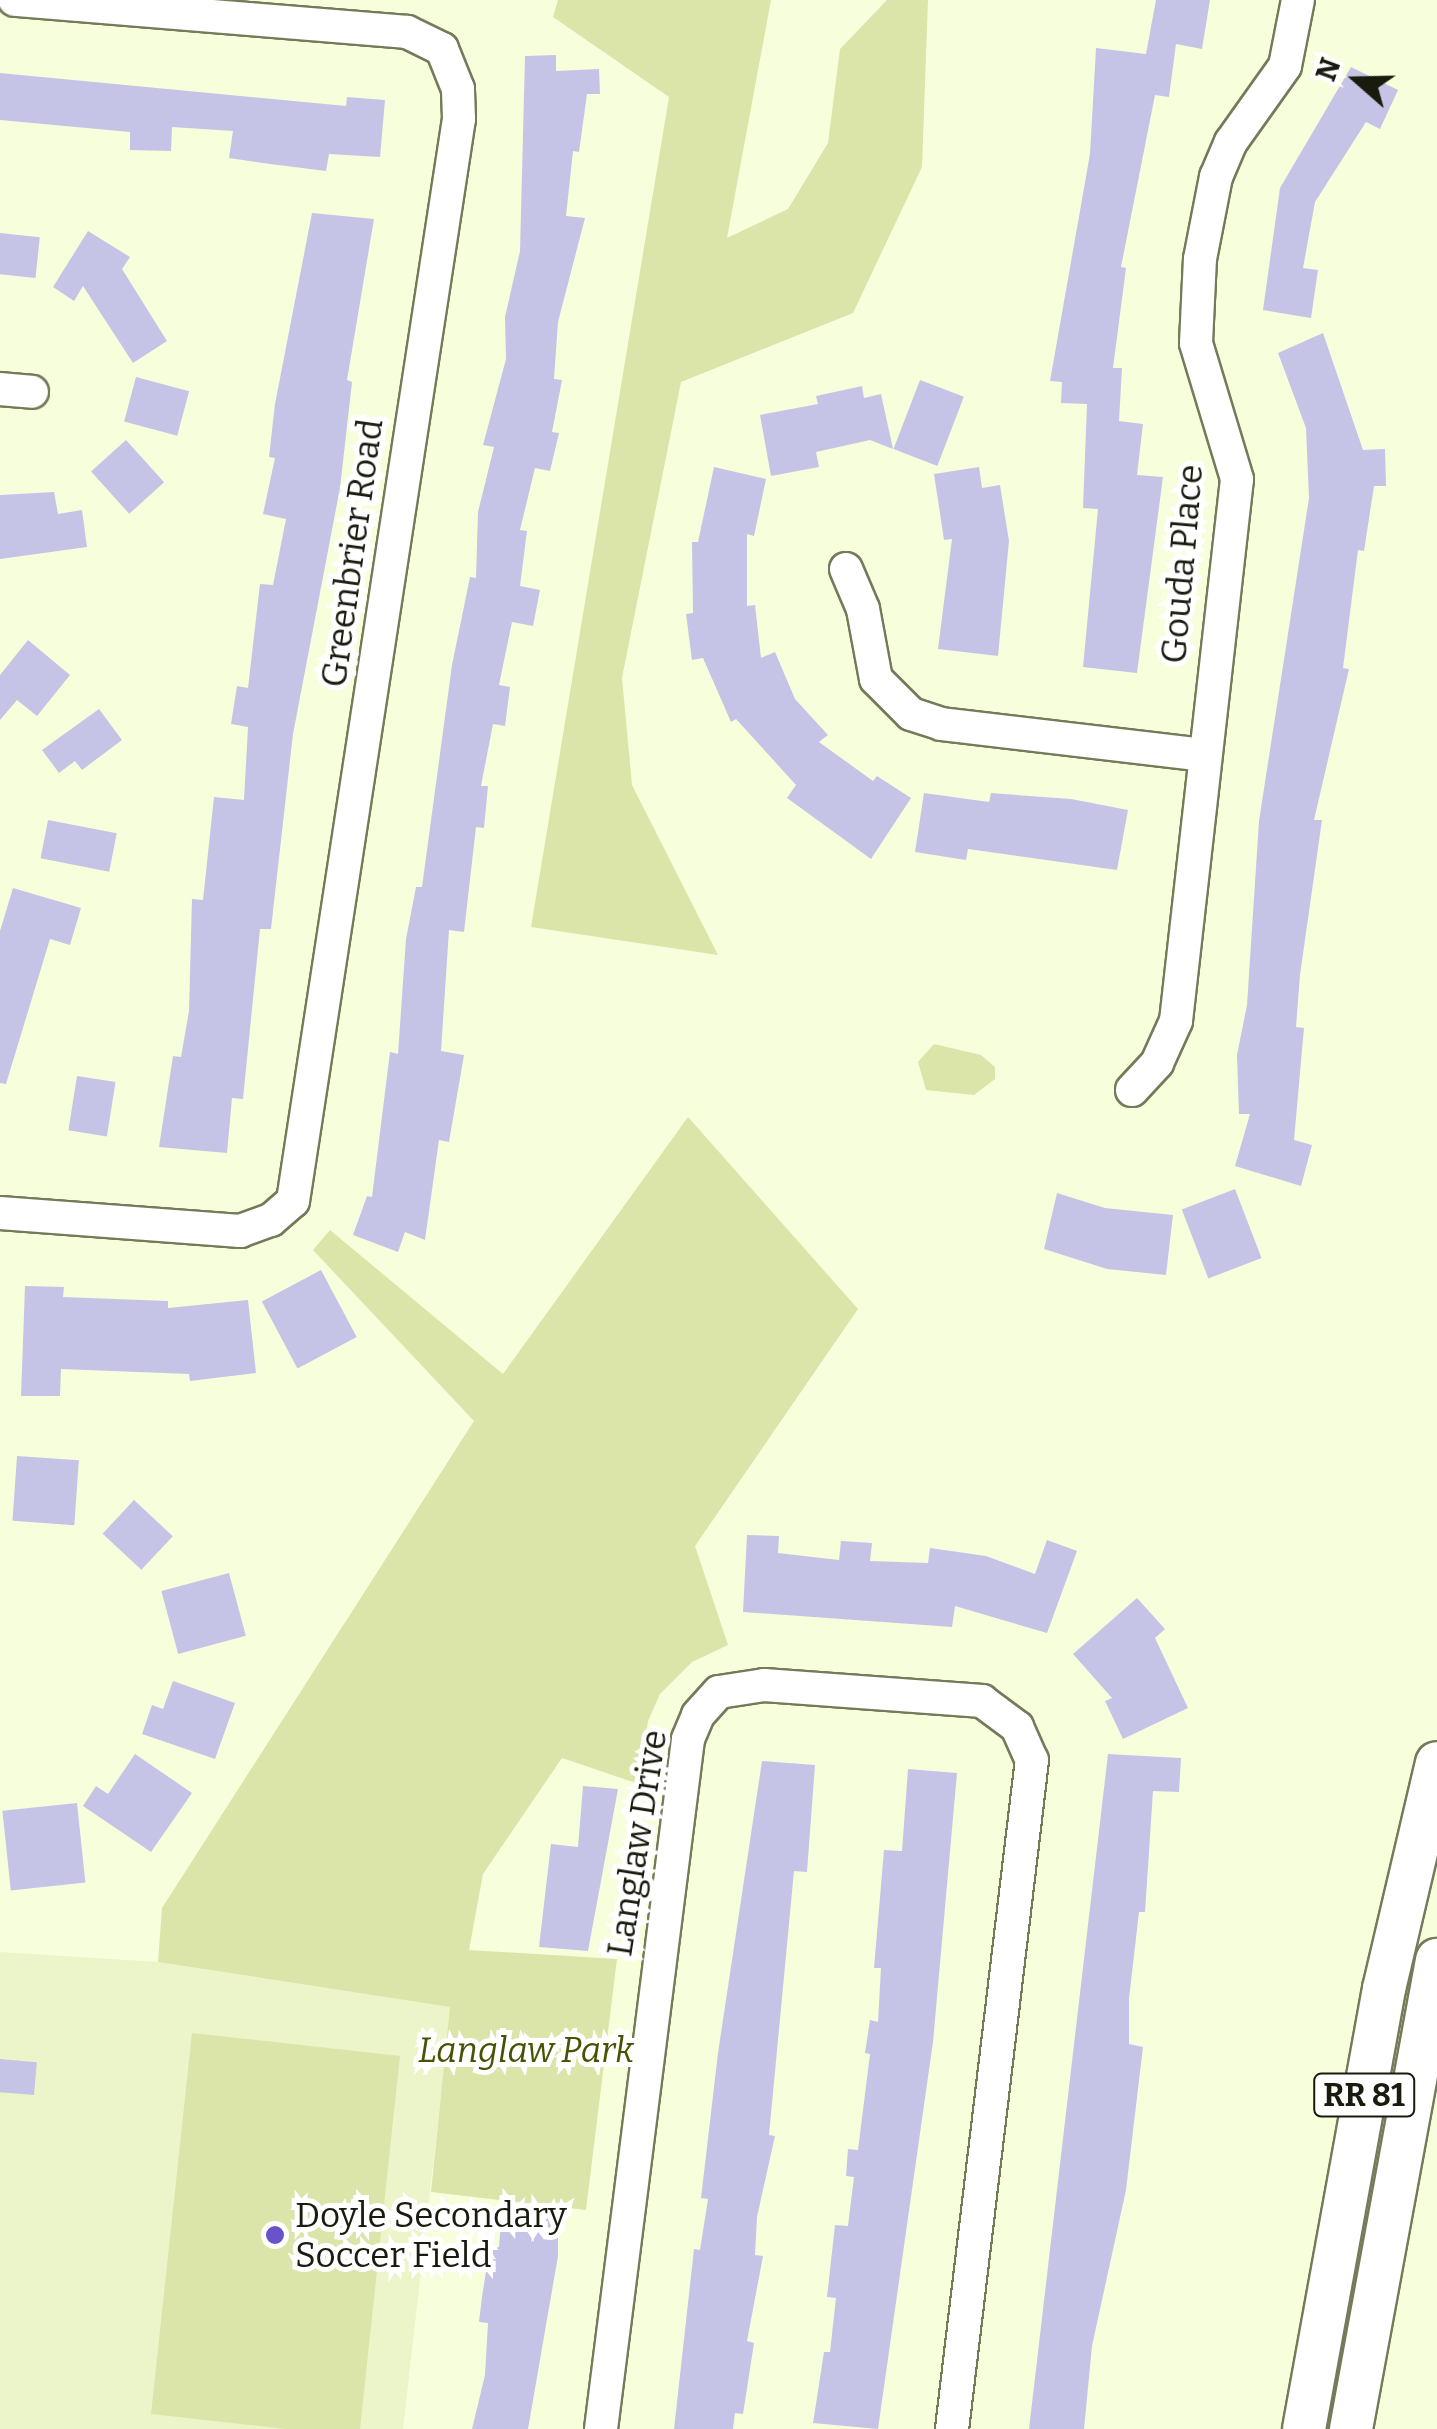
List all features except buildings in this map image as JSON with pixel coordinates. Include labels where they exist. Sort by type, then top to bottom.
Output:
[{"type":"main road","name":"RR 81","points":[[1304,2429],[1384,1989],[1437,1763]]},
{"type":"main road","name":"RR 81","points":[[1352,2429],[1437,1960]]},
{"type":"street","name":"Greenbrier Road","points":[[0,1213],[240,1231],[271,1220],[293,1201],[458,119],[458,89],[442,49],[408,32],[14,0]]},
{"type":"street","name":"Gouda Place","points":[[1132,1090],[1156,1063],[1176,1021],[1237,479],[1196,343],[1200,259],[1216,177],[1232,142],[1286,66],[1298,0]]},
{"type":"street","points":[[846,568],[863,609],[876,680],[911,714],[941,724],[1204,755]]},
{"type":"street","name":"Langlaw Drive","points":[[601,2429],[688,1739],[698,1714],[720,1692],[764,1685],[982,1701],[1018,1727],[1032,1760],[952,2429]]},
{"type":"shaded area","points":[[0,1952],[158,1962],[451,2007],[403,2429],[0,2429]]},
{"type":"green space","points":[[558,0],[771,0],[727,238],[788,209],[828,143],[840,49],[887,0],[928,0],[922,167],[853,313],[681,382],[622,678],[632,785],[718,955],[531,927],[669,97],[553,17]]},
{"type":"green space","points":[[934,1044],[981,1055],[995,1067],[995,1079],[974,1095],[926,1090],[918,1062]]},
{"type":"green space","name":"Langlaw Park","points":[[688,1117],[858,1309],[695,1546],[728,1645],[692,1662],[660,1694],[648,1721],[639,1784],[562,1758],[483,1874],[469,1950],[617,1959],[586,2210],[431,2192],[450,2007],[158,1962],[162,1908],[474,1421],[313,1250],[330,1230],[503,1374]]},
{"type":"green space","name":"Doyle Secondary Soccer Field","points":[[192,2033],[400,2056],[360,2429],[286,2429],[151,2414]]},
{"type":"place","name":"Doyle Secondary Soccer Field","points":[[275,2235]]}]
